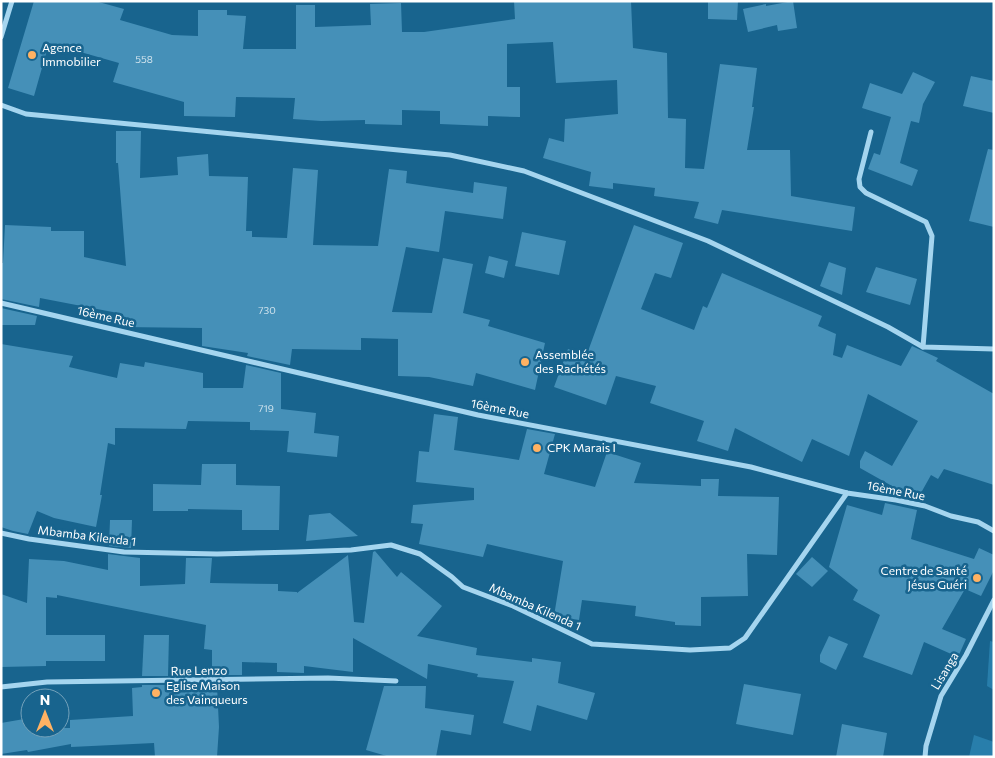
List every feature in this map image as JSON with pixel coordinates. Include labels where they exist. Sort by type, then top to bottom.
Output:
[{"type":"street","points":[[1,36],[12,1]]},
{"type":"street","points":[[1,105],[26,114],[450,155],[524,171],[708,241],[888,328],[923,347],[994,349]]},
{"type":"street","points":[[871,132],[859,179],[860,187],[866,193],[926,222],[932,236],[923,347]]},
{"type":"street","name":"16ème Rue","points":[[1,303],[478,415],[751,467],[847,493],[925,506],[951,516],[978,522],[994,531]]},
{"type":"street","name":"Mbamba Kilenda 1","points":[[1,532],[29,539],[124,552],[217,554],[296,552],[351,550],[391,545],[420,554],[464,587],[513,606],[592,644],[690,650],[730,648],[745,638],[847,493]]},
{"type":"street","name":"Lisanga","points":[[925,757],[926,746],[941,696],[966,655],[994,600]]},
{"type":"street","name":"Rue Lenzo","points":[[1,687],[47,682],[328,678],[396,681]]},
{"type":"shaded area","points":[[990,641],[994,642],[994,690],[987,686]]},
{"type":"shaded area","points":[[974,735],[994,742],[994,757],[969,757]]},
{"type":"building","points":[[34,1],[95,1],[124,9],[120,20],[172,35],[198,36],[198,10],[227,10],[227,15],[246,16],[243,49],[296,49],[296,5],[315,5],[315,27],[371,25],[370,4],[401,3],[402,32],[424,32],[515,19],[514,1],[631,1],[633,48],[667,53],[668,118],[686,119],[685,168],[704,169],[720,64],[757,68],[752,107],[754,107],[747,150],[790,150],[791,196],[855,207],[852,231],[722,210],[718,224],[694,218],[699,202],[654,196],[655,188],[613,183],[613,189],[589,186],[591,172],[543,158],[549,138],[564,142],[565,119],[618,114],[617,80],[556,83],[553,42],[507,44],[507,87],[520,87],[520,117],[488,116],[488,126],[440,124],[440,111],[402,110],[402,125],[365,124],[365,120],[321,121],[293,119],[295,98],[236,97],[235,117],[184,116],[184,102],[113,82],[119,63],[49,43],[34,96],[8,88]]},
{"type":"building","points":[[708,1],[738,1],[737,20],[708,19]]},
{"type":"building","points":[[793,1],[797,28],[778,31],[777,25],[748,32],[743,9]]},
{"type":"building","points":[[913,72],[935,82],[923,104],[919,123],[911,121],[900,163],[918,170],[912,186],[868,169],[874,153],[880,155],[891,117],[862,108],[870,83],[902,94]]},
{"type":"building","points":[[971,76],[994,81],[994,113],[963,106]]},
{"type":"building","points":[[116,131],[141,131],[140,178],[178,175],[177,157],[208,154],[209,176],[248,177],[246,231],[252,231],[252,237],[287,238],[293,168],[318,170],[313,245],[378,246],[389,169],[407,171],[406,183],[473,193],[474,182],[507,187],[503,219],[445,211],[439,252],[406,247],[392,312],[432,313],[443,258],[473,264],[463,313],[490,320],[488,326],[545,343],[535,390],[476,373],[473,386],[429,377],[398,376],[398,339],[361,338],[361,350],[292,349],[290,365],[247,356],[248,353],[202,346],[202,328],[123,327],[123,314],[40,298],[39,307],[1,299],[1,263],[3,263],[5,225],[51,227],[51,231],[84,231],[84,257],[126,266],[118,163],[116,163]]},
{"type":"building","points":[[988,149],[994,150],[994,227],[969,221]]},
{"type":"building","points":[[634,225],[683,243],[671,278],[655,273],[641,309],[694,330],[703,306],[707,308],[722,273],[822,316],[818,326],[836,334],[833,355],[842,358],[847,345],[901,366],[912,346],[938,358],[936,361],[994,394],[994,485],[944,469],[938,479],[931,475],[917,500],[860,468],[860,461],[865,451],[892,466],[918,421],[868,394],[849,456],[812,439],[802,462],[735,428],[728,451],[697,441],[704,421],[650,403],[656,386],[616,376],[606,405],[554,387],[568,349],[587,354]]},
{"type":"building","points":[[522,232],[566,241],[559,275],[515,266]]},
{"type":"building","points":[[489,256],[508,261],[504,278],[485,273]]},
{"type":"building","points":[[829,262],[846,268],[842,295],[820,286]]},
{"type":"building","points":[[876,267],[917,279],[910,305],[866,292]]},
{"type":"building","points":[[1,308],[37,316],[35,325],[1,325]]},
{"type":"building","points":[[1,344],[73,356],[69,367],[117,378],[120,363],[144,367],[145,362],[203,373],[203,388],[243,388],[246,365],[281,373],[281,409],[316,413],[314,433],[339,436],[337,457],[287,452],[289,431],[250,430],[250,422],[188,421],[186,429],[115,428],[115,445],[108,443],[96,527],[54,518],[37,511],[28,534],[1,527]]},
{"type":"building","points":[[434,414],[458,417],[454,450],[519,460],[527,429],[555,434],[544,474],[595,487],[607,452],[641,463],[634,483],[701,486],[701,479],[719,479],[718,496],[779,497],[777,555],[747,554],[748,596],[701,597],[701,626],[675,625],[675,622],[635,616],[636,606],[582,600],[579,620],[554,616],[563,561],[487,544],[483,557],[419,544],[423,524],[411,523],[413,505],[474,500],[474,488],[416,482],[419,451],[429,452]]},
{"type":"building","points":[[202,464],[236,464],[236,485],[280,486],[279,530],[242,530],[242,510],[188,509],[188,511],[153,511],[153,484],[201,485]]},
{"type":"building","points":[[885,503],[917,510],[911,539],[974,559],[979,548],[994,555],[994,570],[981,596],[965,589],[942,629],[966,639],[958,657],[924,642],[912,675],[863,657],[880,615],[853,600],[858,590],[829,567],[847,505],[882,515]]},
{"type":"building","points":[[330,513],[358,536],[306,541],[309,515]]},
{"type":"building","points":[[110,520],[132,520],[131,548],[109,546]]},
{"type":"building","points":[[375,551],[397,577],[401,572],[442,606],[417,636],[477,648],[476,655],[532,662],[532,658],[561,662],[558,683],[595,693],[587,720],[537,705],[531,731],[503,723],[514,681],[477,677],[478,674],[428,664],[427,679],[353,638],[353,672],[304,666],[304,673],[277,672],[277,663],[242,662],[242,675],[212,675],[212,650],[204,649],[206,625],[57,595],[57,598],[46,597],[46,635],[105,635],[105,661],[46,661],[46,666],[1,667],[1,594],[27,603],[29,559],[64,561],[108,570],[108,554],[140,558],[140,586],[185,584],[186,558],[212,558],[210,583],[278,584],[278,591],[297,593],[348,555],[354,622],[364,623],[373,552]]},
{"type":"building","points":[[812,557],[828,571],[812,587],[796,574]]},
{"type":"building","points":[[144,635],[169,635],[168,676],[142,676]]},
{"type":"building","points":[[829,636],[848,644],[836,670],[820,662],[820,655]]},
{"type":"building","points":[[744,684],[801,694],[793,735],[736,724]]},
{"type":"building","points":[[142,685],[168,685],[168,687],[217,686],[219,727],[217,757],[155,757],[154,743],[71,747],[71,744],[28,752],[27,750],[1,754],[1,723],[20,720],[20,738],[70,738],[70,720],[133,716],[132,688],[142,687]]},
{"type":"building","points":[[384,686],[426,686],[425,708],[474,715],[471,735],[441,730],[436,757],[390,757],[366,750]]},
{"type":"building","points":[[842,724],[887,733],[883,757],[836,757]]},
{"type":"place","name":"Agence Immobilier","points":[[32,55]]},
{"type":"place","name":"Assemblée des Rachétés","points":[[525,362]]},
{"type":"place","name":"CPK Marais I","points":[[537,448]]},
{"type":"place","name":"Centre de Santé Jésus Guéri","points":[[977,578]]},
{"type":"place","name":"Eglise Maison des Vainqueurs","points":[[156,693]]}]
